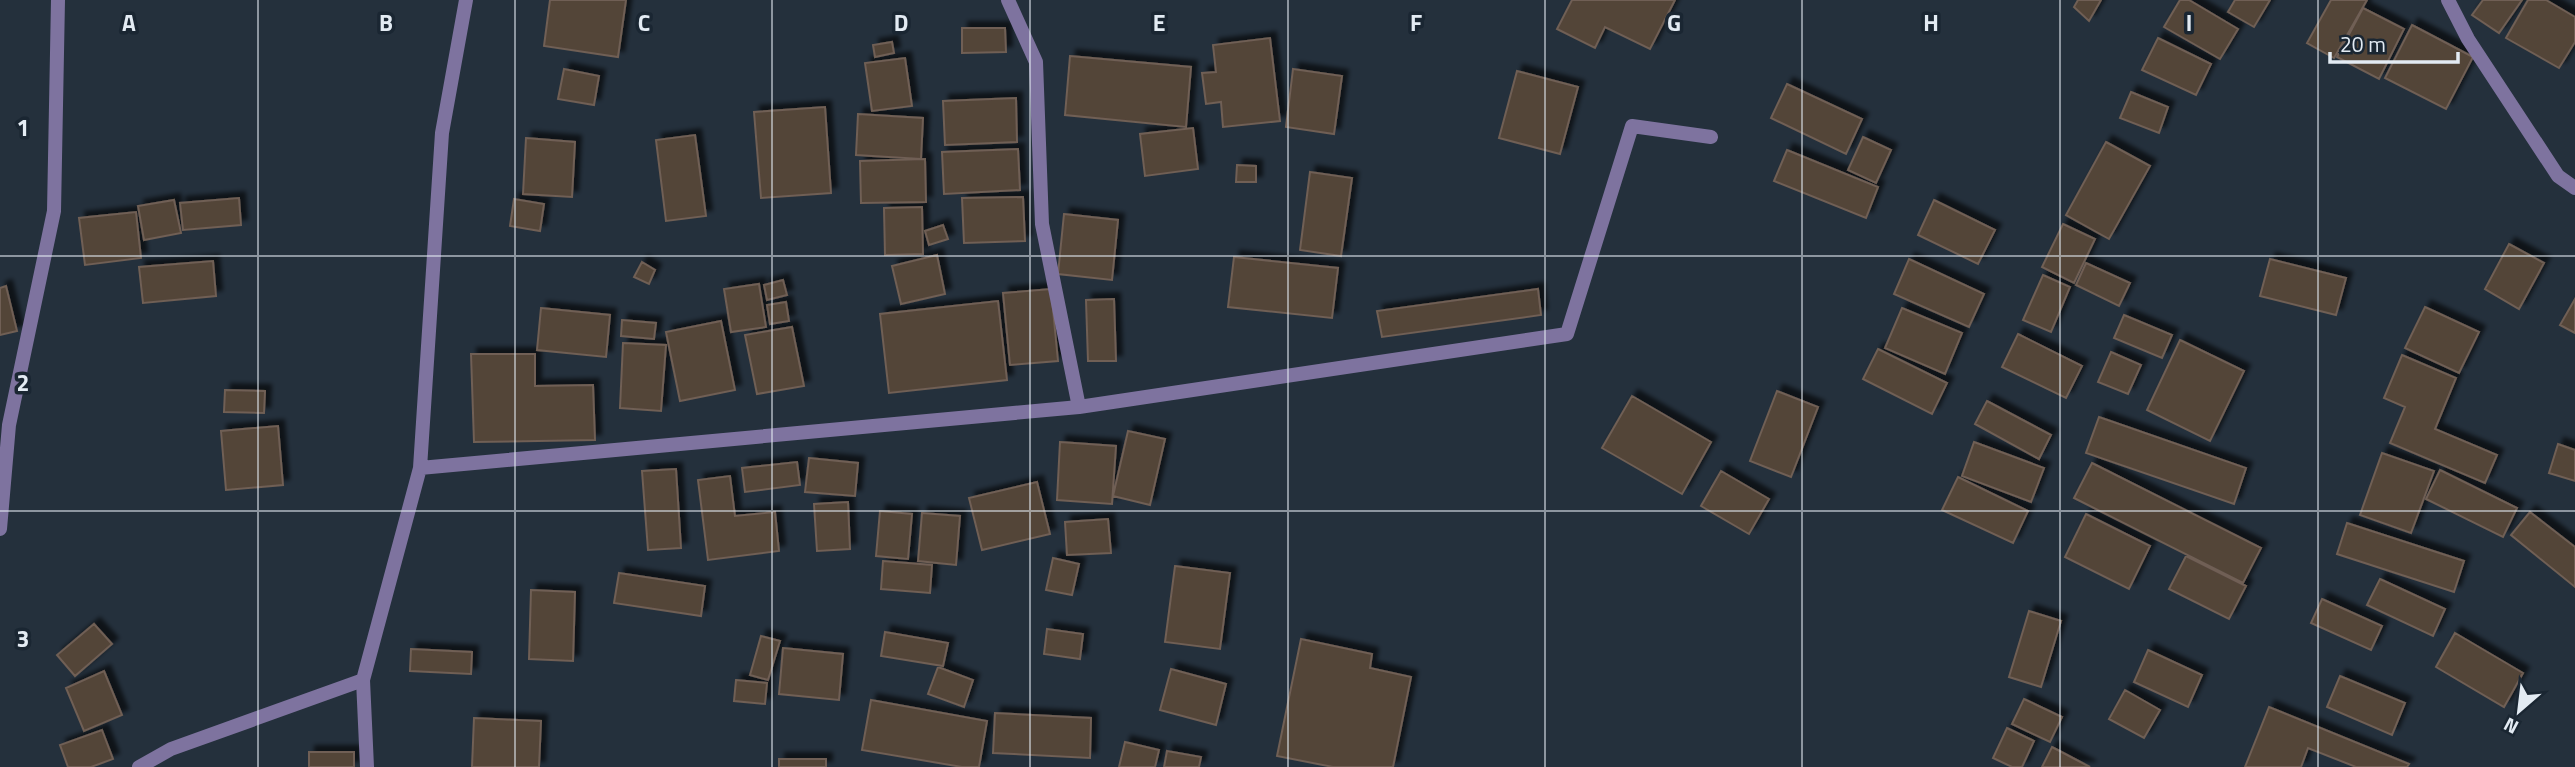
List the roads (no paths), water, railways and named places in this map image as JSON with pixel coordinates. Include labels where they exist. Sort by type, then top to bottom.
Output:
[{"type":"street","points":[[0,529],[9,425],[54,211],[58,0]]},
{"type":"street","points":[[367,767],[363,680],[420,468],[442,133],[466,0]]},
{"type":"street","points":[[1008,0],[1036,62],[1042,224],[1079,407]]},
{"type":"street","points":[[2448,0],[2468,38],[2558,176],[2575,188]]},
{"type":"street","points":[[420,468],[1079,407],[1567,334],[1632,126],[1711,137]]},
{"type":"street","points":[[139,767],[172,749],[363,680]]}]
